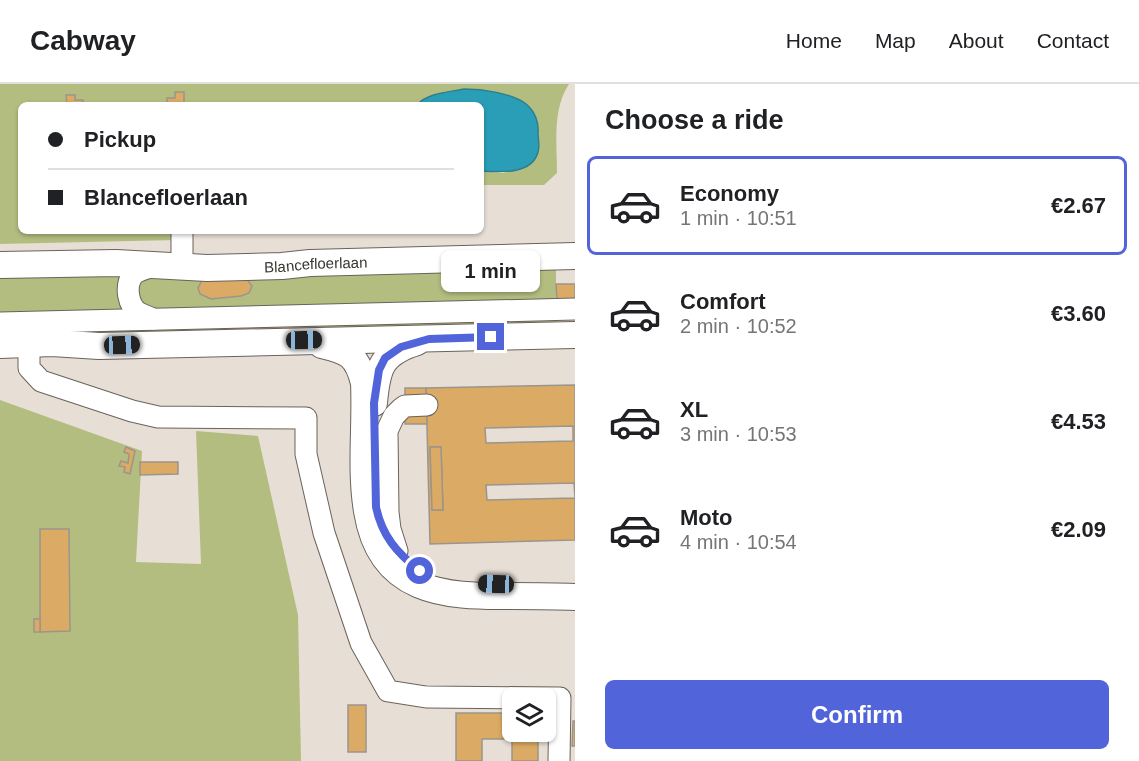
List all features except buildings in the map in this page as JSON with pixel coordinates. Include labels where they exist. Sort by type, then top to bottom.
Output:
[{"type":"main road","points":[[522,258],[549,254],[563,248],[575,237]]},
{"type":"main road","name":"Blancefloerlaan","points":[[0,265],[116,263],[182,268],[575,256]]},
{"type":"main road","points":[[0,345],[74,346],[575,335]]},
{"type":"main road","points":[[429,339],[401,347],[385,358],[379,370],[375,388],[374,489],[379,522],[397,551],[420,571],[444,580],[496,584],[575,584]]},
{"type":"main road","points":[[304,340],[342,350],[354,358],[360,367],[365,402],[367,512],[377,544],[396,570],[429,590],[449,595],[575,597]]},
{"type":"street","points":[[182,234],[182,268]]},
{"type":"street","points":[[153,319],[138,312],[133,306],[128,287],[132,276],[154,266]]},
{"type":"street","points":[[0,323],[575,309]]},
{"type":"street","points":[[29,344],[29,368],[41,381],[132,411],[158,417],[306,418],[306,454],[324,533],[361,643],[388,691],[426,697],[560,698],[559,761]]},
{"type":"street","points":[[397,551],[387,512],[387,430],[394,416],[405,406],[427,405]]},
{"type":"green space","points":[[0,84],[569,84],[558,116],[557,173],[544,185],[484,185],[484,171],[503,173],[533,162],[537,154],[539,139],[526,104],[484,102],[18,102],[18,234],[176,234],[176,240],[0,244]]},
{"type":"green space","points":[[556,263],[556,326],[0,340],[0,268]]},
{"type":"green space","points":[[0,400],[142,451],[136,562],[201,564],[196,431],[258,436],[298,615],[301,761],[0,761]]},
{"type":"water","points":[[464,89],[488,91],[520,100],[529,107],[537,121],[539,145],[535,159],[529,165],[515,170],[484,171],[484,102],[420,102],[432,95]]},
{"type":"route","points":[[420,571],[397,551],[386,537],[379,522],[374,489],[374,403],[379,370],[385,358],[401,347],[429,339],[491,337]]}]
